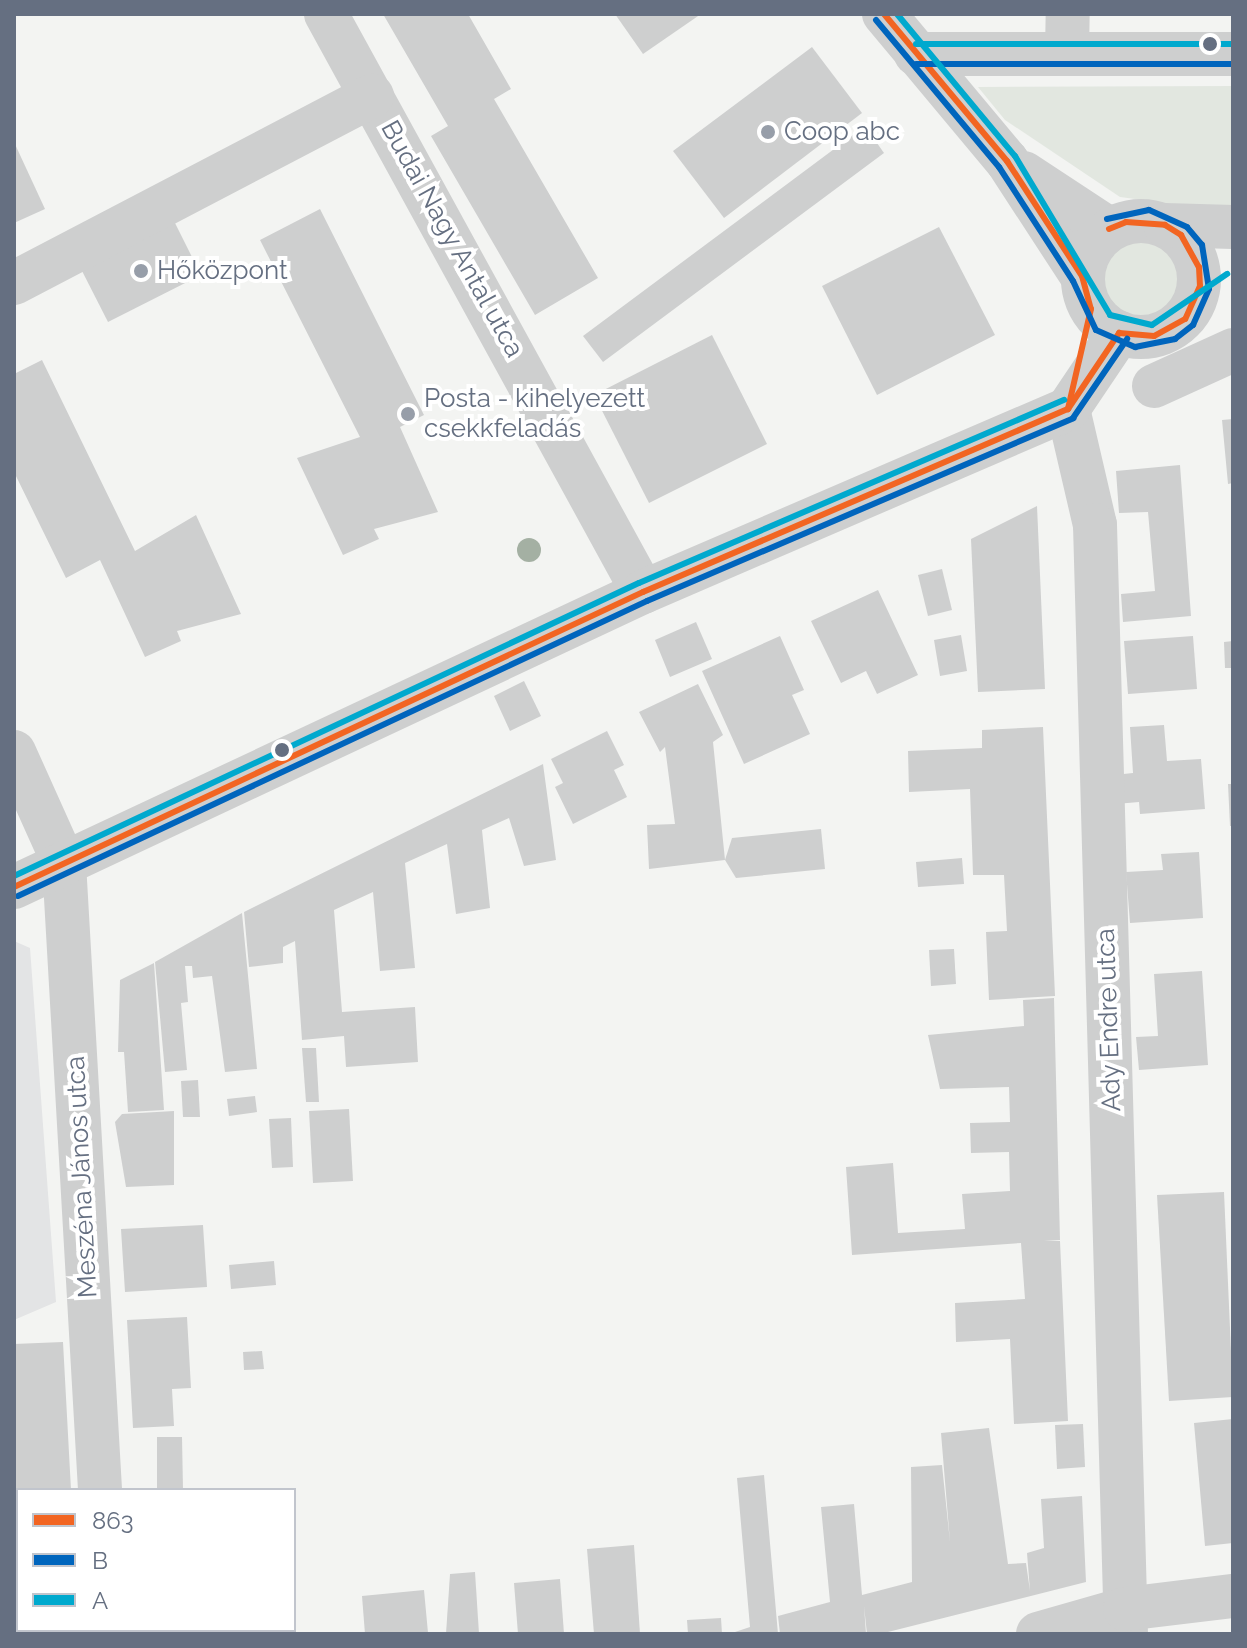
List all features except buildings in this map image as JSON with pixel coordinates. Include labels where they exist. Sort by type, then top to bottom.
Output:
[{"type":"street","name":"Budai Nagy Antal utca","points":[[326,14],[643,592]]},
{"type":"street","points":[[884,14],[1007,161],[1097,306],[1162,333],[1195,304],[1233,282]]},
{"type":"street","points":[[916,54],[1068,33],[1233,54]]},
{"type":"street","points":[[14,283],[372,96]]},
{"type":"street","points":[[1007,161],[1109,229]]},
{"type":"street","points":[[14,887],[643,592],[1068,409],[1097,306],[1095,242],[1109,229],[1136,221],[1233,227]]},
{"type":"street","points":[[1165,225],[1193,250],[1200,286],[1195,304]]},
{"type":"street","points":[[1154,386],[1233,350]]},
{"type":"street","name":"Ady Endre utca","points":[[1068,409],[1095,525],[1125,1622]]},
{"type":"street","points":[[14,752],[64,863]]},
{"type":"street","name":"Meszéna János utca","points":[[64,863],[100,1488]]},
{"type":"street","points":[[1038,1634],[1125,1622],[1233,1596]]},
{"type":"shaded area","points":[[1233,86],[1233,212],[1120,197],[1005,120],[978,87]]},
{"type":"shaded area","points":[[1134,236],[1152,236],[1168,243],[1180,255],[1187,271],[1187,289],[1180,305],[1168,317],[1152,324],[1134,324],[1118,317],[1106,305],[1099,289],[1099,271],[1106,255],[1118,243]]},
{"type":"shaded area","points":[[14,941],[30,948],[56,1302],[14,1320]]},
{"type":"transit line","name":"863","points":[[884,14],[1007,161],[1082,276],[1091,309],[1068,409]]},
{"type":"transit line","name":"A","points":[[897,14],[1015,156],[1110,315],[1152,325],[1227,274]]},
{"type":"transit line","name":"B","points":[[876,20],[999,167],[1073,281],[1096,330],[1135,347],[1175,339],[1193,325],[1209,289],[1202,245],[1187,227],[1149,210],[1107,219]]},
{"type":"transit line","name":"A","points":[[916,44],[1233,44]]},
{"type":"transit line","name":"B","points":[[916,64],[1233,64]]},
{"type":"transit line","name":"863","points":[[1109,229],[1126,222],[1165,225],[1181,235],[1199,267],[1200,286],[1185,319],[1154,336],[1119,333]]},
{"type":"transit line","name":"863","points":[[14,887],[643,592],[1068,409],[1119,333]]},
{"type":"transit line","name":"B","points":[[18,896],[647,601],[1073,418],[1127,339]]},
{"type":"transit line","name":"A","points":[[14,876],[639,583],[1064,400]]},
{"type":"place","name":"Coop abc","points":[[768,132]]},
{"type":"place","name":"Hőközpont","points":[[141,271]]},
{"type":"place","name":"Posta - kihelyezett csekkfeladás","points":[[408,414]]}]
